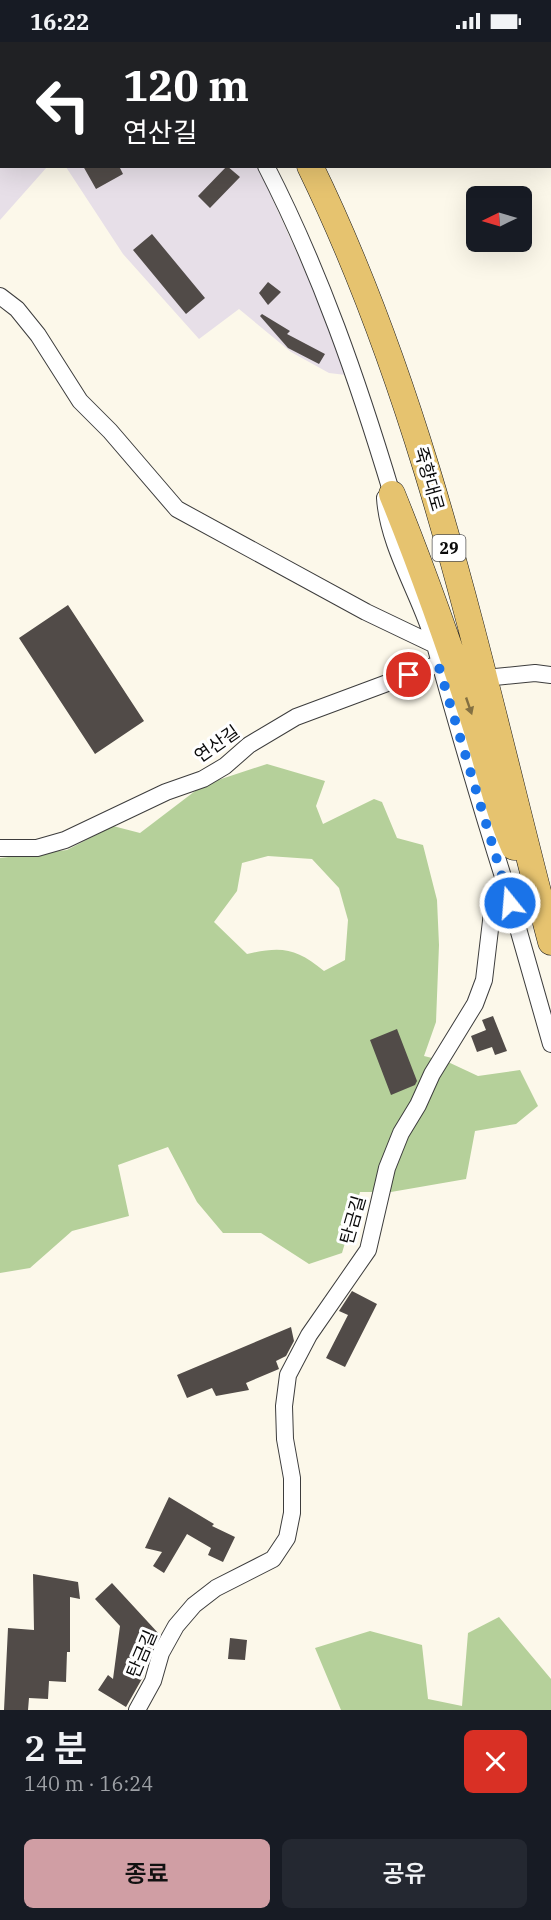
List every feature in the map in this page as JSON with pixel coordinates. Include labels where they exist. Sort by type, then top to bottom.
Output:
[{"type":"main road","name":"죽향대로","points":[[311,168],[354,261],[409,406],[484,678],[551,942]]},
{"type":"main road","points":[[318,168],[327,203]]},
{"type":"main road","points":[[392,494],[442,656],[475,723],[500,814],[544,917]]},
{"type":"street","points":[[267,168],[299,232],[349,356],[392,494]]},
{"type":"street","points":[[0,296],[17,309],[38,335],[80,400],[110,431],[177,509],[442,656],[551,1044]]},
{"type":"street","name":"연산길","points":[[0,848],[37,848],[65,840],[166,792],[203,779],[225,766],[249,744],[296,717],[442,656]]},
{"type":"street","points":[[484,678],[535,673],[551,675]]},
{"type":"street","name":"탄금길","points":[[137,1710],[153,1681],[161,1653],[176,1626],[194,1605],[216,1588],[273,1559],[287,1538],[292,1513],[292,1478],[285,1439],[284,1406],[288,1375],[309,1335],[368,1250],[387,1168],[401,1133],[442,1056],[475,1004],[484,980],[493,904],[505,883]]},
{"type":"shaded area","points":[[0,168],[46,168],[0,220]]},
{"type":"shaded area","points":[[67,168],[258,168],[324,313],[346,375],[329,373],[291,352],[239,309],[199,339],[123,254]]},
{"type":"green space","points":[[267,764],[325,781],[316,806],[323,824],[374,799],[382,802],[397,838],[423,845],[437,900],[439,945],[436,1022],[424,1056],[448,1062],[478,1076],[520,1070],[538,1106],[516,1124],[475,1131],[466,1179],[391,1192],[360,1192],[342,1253],[309,1264],[261,1233],[223,1233],[197,1202],[168,1147],[118,1165],[129,1216],[72,1231],[30,1268],[0,1273],[0,858],[67,850],[113,826],[140,833],[203,785]],"holes":[[[268,856],[312,859],[339,888],[348,920],[345,960],[324,971],[297,953],[288,951],[270,950],[247,954],[214,922],[237,891],[242,863]]]},
{"type":"green space","points":[[499,1617],[551,1679],[551,1710],[341,1710],[315,1648],[370,1631],[422,1645],[428,1699],[462,1706],[468,1633]]},
{"type":"building","points":[[84,168],[120,168],[123,174],[96,189]]},
{"type":"building","points":[[225,168],[229,168],[240,177],[210,208],[198,196]]},
{"type":"building","points":[[152,234],[205,298],[186,314],[133,250]]},
{"type":"building","points":[[268,282],[281,292],[268,305],[259,293]]},
{"type":"building","points":[[262,314],[290,331],[287,334],[325,354],[319,364],[288,348],[260,316]]},
{"type":"building","points":[[68,605],[144,721],[95,754],[19,638]]},
{"type":"building","points":[[493,1016],[507,1051],[495,1055],[492,1047],[477,1052],[471,1036],[486,1030],[482,1020]]},
{"type":"building","points":[[397,1029],[417,1081],[415,1085],[391,1095],[370,1040]]},
{"type":"building","points":[[352,1291],[377,1304],[345,1367],[326,1358],[348,1315],[339,1311]]},
{"type":"building","points":[[291,1327],[294,1341],[286,1356],[276,1361],[279,1369],[246,1383],[249,1390],[216,1396],[212,1388],[187,1398],[177,1375]]},
{"type":"building","points":[[169,1497],[214,1524],[212,1526],[235,1537],[223,1562],[208,1555],[211,1548],[187,1534],[164,1573],[153,1566],[162,1552],[145,1548]]},
{"type":"building","points":[[33,1574],[78,1582],[80,1599],[70,1597],[70,1652],[67,1652],[66,1682],[49,1681],[48,1699],[29,1698],[28,1710],[4,1710],[8,1628],[34,1630]]},
{"type":"building","points":[[112,1583],[159,1634],[151,1649],[140,1660],[147,1663],[143,1677],[126,1707],[98,1690],[108,1675],[113,1679],[120,1626],[95,1599]]},
{"type":"building","points":[[230,1638],[247,1640],[245,1660],[228,1659]]},
{"type":"route","points":[[409,675],[438,664],[510,903]]}]
